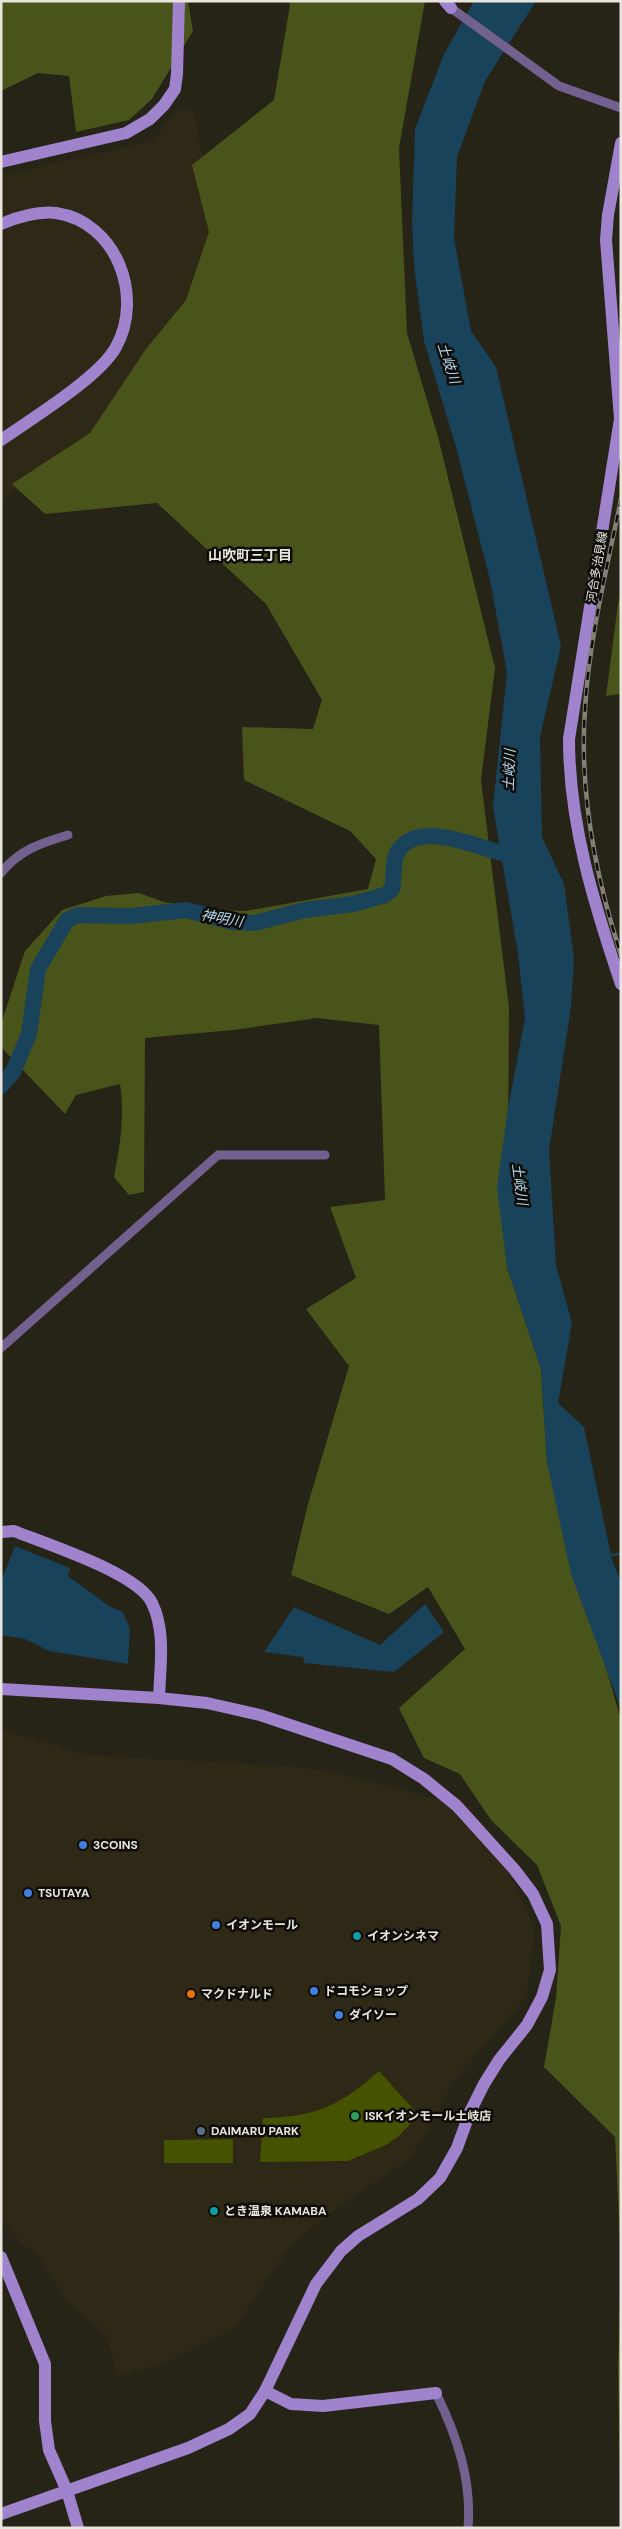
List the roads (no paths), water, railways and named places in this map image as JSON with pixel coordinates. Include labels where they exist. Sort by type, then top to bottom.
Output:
[{"type":"street","points":[[1,162],[126,133],[150,119],[164,105],[174,90],[177,74],[179,1]]},
{"type":"street","points":[[448,5],[520,60],[559,86],[621,108]]},
{"type":"street","name":"河合多治見線","points":[[621,143],[608,215],[606,240],[620,419],[569,738],[569,778],[576,826],[593,900],[621,984]]},
{"type":"street","points":[[1,224],[20,216],[56,213],[86,223],[109,246],[125,276],[128,312],[116,348],[95,371],[1,440]]},
{"type":"street","points":[[1,873],[11,860],[22,851],[42,842],[68,835]]},
{"type":"street","points":[[1,1348],[218,1155],[325,1154]]},
{"type":"street","points":[[2,1531],[14,1531],[122,1576],[139,1587],[152,1602],[159,1624],[159,1698]]},
{"type":"street","points":[[1,1689],[159,1698],[207,1703],[260,1715],[392,1759],[424,1779],[457,1806],[524,1881],[533,1894],[547,1924],[550,1970],[542,1998],[527,2025],[499,2060],[484,2084],[470,2112],[457,2148],[440,2178],[418,2199],[358,2236],[341,2252],[316,2284],[265,2391],[250,2414],[229,2429],[188,2448],[1,2514]]},
{"type":"street","points":[[1,2257],[45,2364],[45,2420],[49,2450],[67,2491],[78,2528]]},
{"type":"street","points":[[265,2391],[291,2404],[323,2406],[436,2393],[458,2443],[465,2472],[468,2528]]},
{"type":"water","name":"土岐川","points":[[474,1],[536,1],[485,81],[457,157],[454,238],[471,331],[496,367],[561,646],[540,737],[542,837],[564,884],[574,958],[571,1007],[549,1150],[556,1265],[572,1323],[558,1403],[584,1427],[612,1560],[621,1582],[621,1709],[571,1574],[547,1462],[541,1369],[507,1267],[497,1188],[508,1108],[525,1018],[518,954],[493,807],[507,672],[490,580],[456,447],[424,341],[414,266],[412,222],[415,129],[444,54]]},
{"type":"water","points":[[15,1546],[70,1568],[68,1576],[109,1606],[123,1612],[130,1629],[128,1664],[49,1651],[25,1639],[1,1635],[1,1581]]},
{"type":"water","points":[[425,1604],[444,1632],[394,1672],[304,1663],[303,1657],[264,1652],[294,1607],[380,1645]]},
{"type":"waterway","name":"神明川","points":[[1,1086],[13,1072],[29,1034],[38,969],[67,920],[78,915],[131,916],[186,910],[232,922],[255,923],[305,910],[353,904],[385,895],[392,889],[395,859],[398,851],[409,841],[422,837],[438,836],[455,839],[516,856]]},
{"type":"waterway","points":[[610,1555],[621,1554]]},
{"type":"railway","points":[[621,499],[590,656],[584,740],[584,772],[591,834],[604,895],[621,955]]},
{"type":"place","name":"3COINS","points":[[83,1845]]},
{"type":"place","name":"TSUTAYA","points":[[28,1893]]},
{"type":"place","name":"イオンモール","points":[[216,1925]]},
{"type":"place","name":"イオンシネマ","points":[[357,1936]]},
{"type":"place","name":"ドコモショップ","points":[[314,1991]]},
{"type":"place","name":"マクドナルド","points":[[191,1994]]},
{"type":"place","name":"ダイソー","points":[[339,2015]]},
{"type":"place","name":"ISKイオンモール土岐店","points":[[355,2116]]},
{"type":"place","name":"DAIMARU PARK","points":[[201,2131]]},
{"type":"place","name":"とき温泉 KAMABA","points":[[214,2211]]},
{"type":"district","name":"山吹町三丁目","points":[[250,555]]}]
